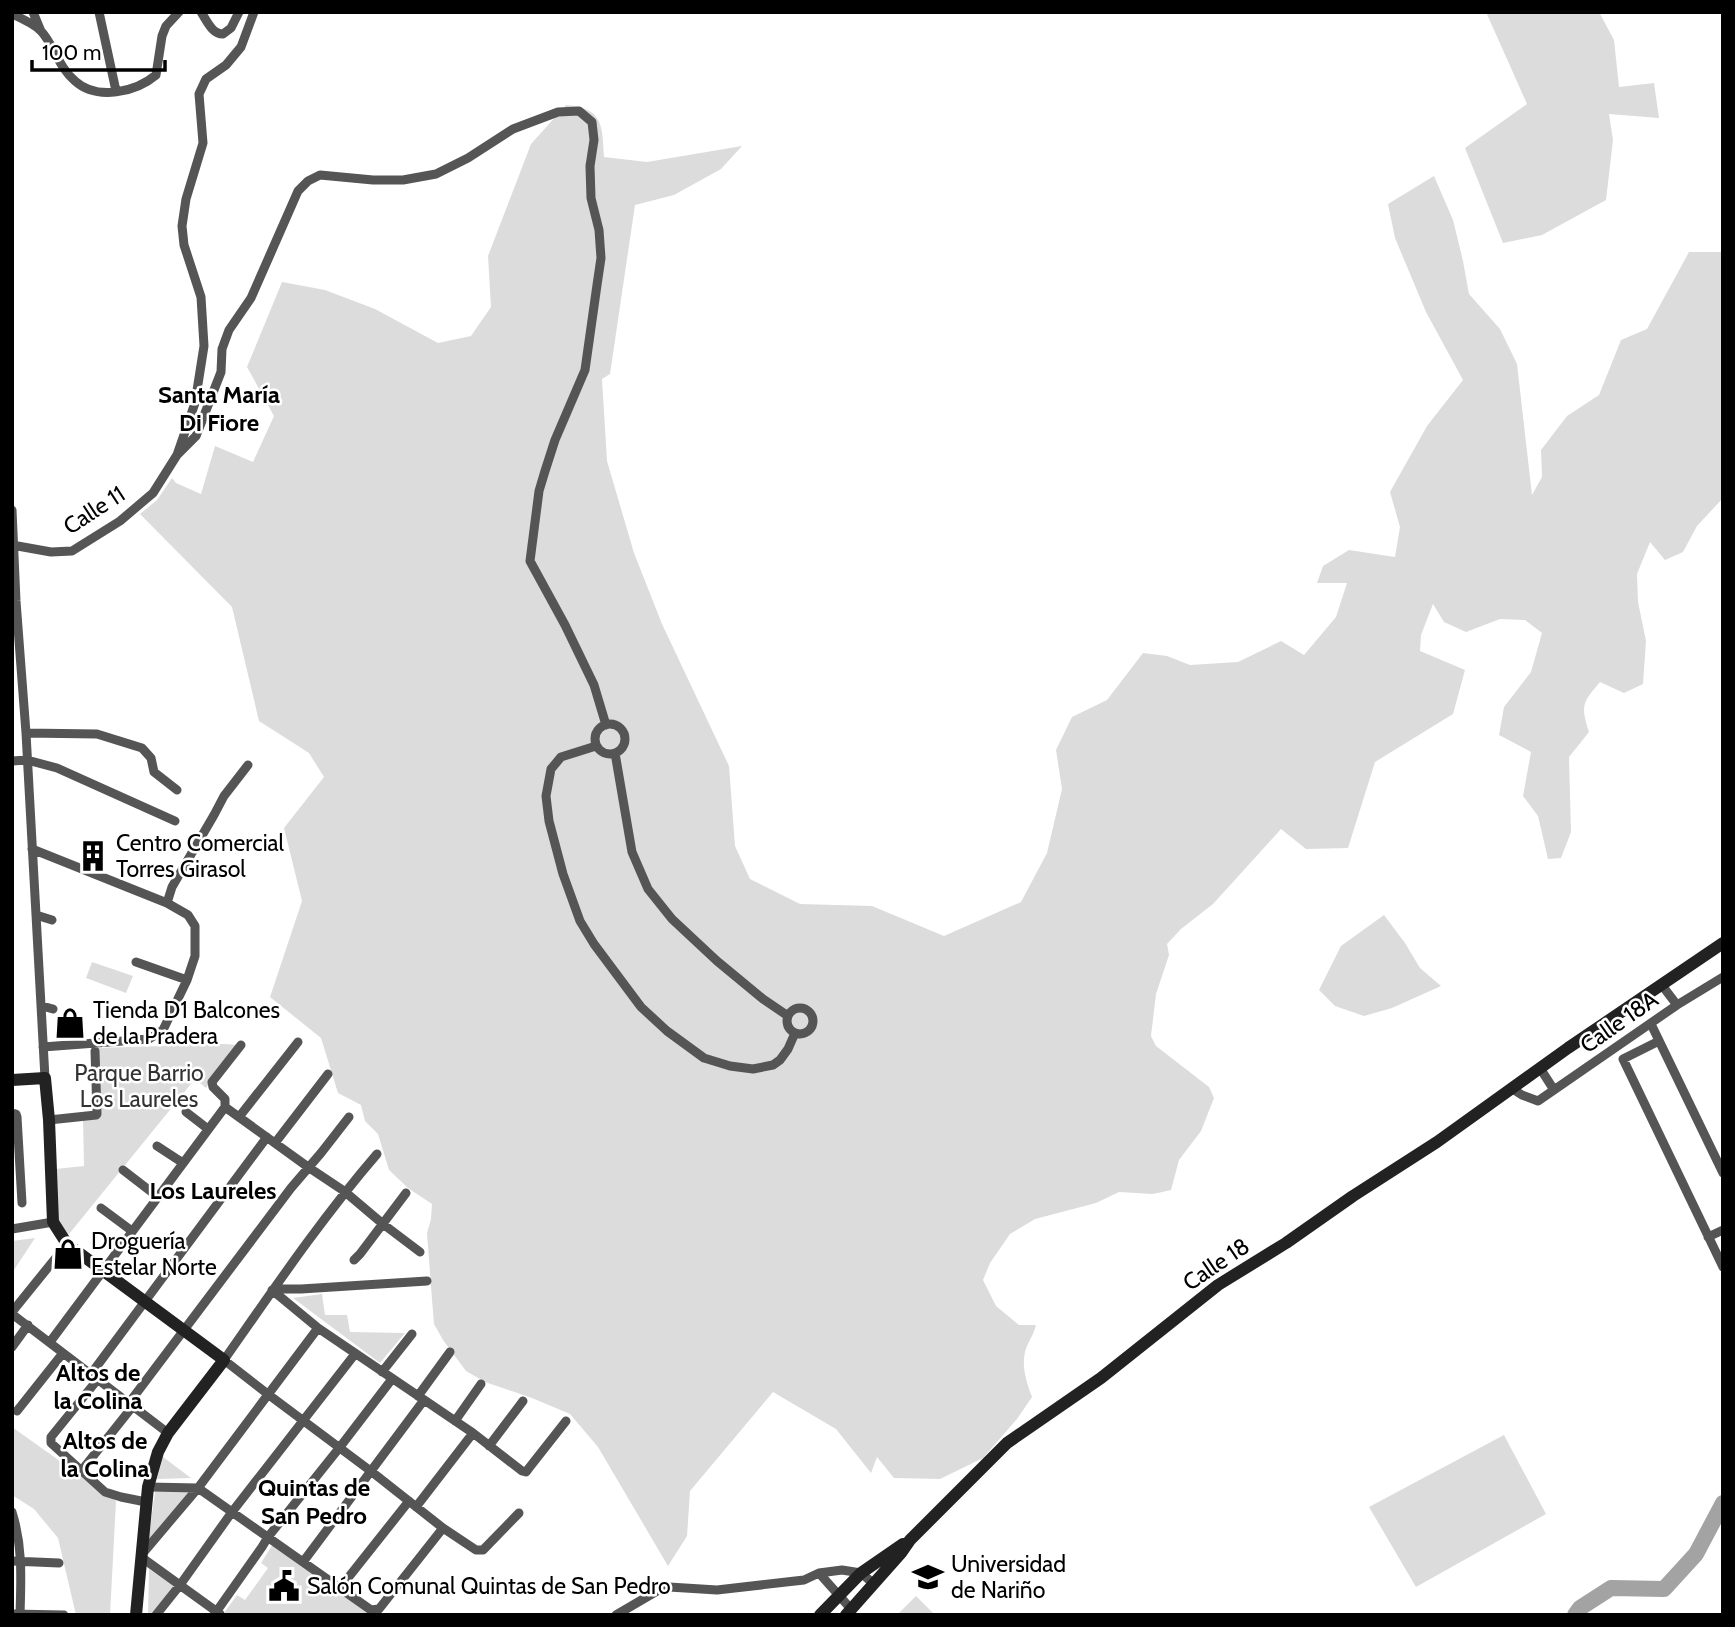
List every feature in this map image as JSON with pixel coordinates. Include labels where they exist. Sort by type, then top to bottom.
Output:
[{"type":"main road","name":"Calle 18","points":[[849,1612],[910,1540],[1007,1443],[1101,1378],[1218,1285],[1437,1142],[1567,1048],[1723,943]]},
{"type":"main road","points":[[12,1080],[45,1078],[53,1222],[66,1244],[224,1360],[168,1433],[158,1452],[146,1502],[136,1615]]},
{"type":"main road","name":"Calle 18","points":[[820,1615],[861,1573],[910,1540]]},
{"type":"street","points":[[33,12],[40,29],[74,81],[104,93],[137,87],[156,75],[162,36],[166,26],[179,12]]},
{"type":"street","points":[[99,12],[116,91]]},
{"type":"street","points":[[201,12],[219,34],[227,32],[239,12]]},
{"type":"street","points":[[177,455],[195,403],[204,346],[201,298],[184,245],[182,226],[186,199],[203,143],[199,94],[206,79],[226,65],[241,47],[251,13]]},
{"type":"street","points":[[12,14],[40,29]]},
{"type":"street","points":[[177,455],[196,436],[220,372],[222,349],[229,330],[251,298],[298,191],[308,181],[320,175],[403,180],[436,174],[468,158],[513,129],[558,113],[579,111],[592,122],[594,140],[590,166],[591,198],[599,230],[601,258],[585,370],[555,440],[539,491],[530,561],[594,685],[606,724]]},
{"type":"street","name":"Calle 11","points":[[13,545],[51,552],[72,551],[120,522],[153,493],[177,455]]},
{"type":"street","points":[[12,510],[45,1078]]},
{"type":"street","points":[[606,724],[619,727],[624,734],[622,748],[615,753],[604,753],[596,746],[595,735],[606,724]]},
{"type":"street","points":[[26,733],[97,734],[142,748],[151,758],[154,772],[177,790]]},
{"type":"street","points":[[596,746],[561,757],[551,769],[546,796],[549,821],[563,874],[580,921],[594,944],[641,1007],[667,1031],[704,1058],[730,1066],[753,1069],[773,1065],[788,1049],[795,1033]]},
{"type":"street","points":[[615,753],[632,852],[648,889],[672,919],[707,951],[763,999],[788,1016]]},
{"type":"street","points":[[12,761],[27,760],[57,768],[175,821]]},
{"type":"street","points":[[167,903],[172,887],[224,796],[248,765]]},
{"type":"street","points":[[32,849],[167,903],[187,915],[195,926],[195,956],[187,981],[163,1030],[149,1039],[43,1047]]},
{"type":"street","points":[[36,915],[52,920]]},
{"type":"street","points":[[136,961],[187,981]]},
{"type":"street","name":"Calle 18A","points":[[1511,1088],[1538,1101],[1677,1005],[1723,977]]},
{"type":"street","points":[[1661,984],[1677,1005]]},
{"type":"street","points":[[41,1006],[54,1009]]},
{"type":"street","points":[[794,1009],[806,1009],[812,1016],[813,1024],[804,1034],[795,1033],[789,1028],[788,1016],[794,1009]]},
{"type":"street","points":[[1651,1024],[1723,1173]]},
{"type":"street","points":[[1659,1041],[1623,1059],[1723,1267]]},
{"type":"street","points":[[239,1117],[298,1042]]},
{"type":"street","points":[[50,1342],[225,1107],[225,1099],[212,1083],[241,1045]]},
{"type":"street","points":[[49,1119],[97,1114],[95,1051]]},
{"type":"street","points":[[1540,1068],[1554,1090]]},
{"type":"street","points":[[146,1502],[105,1492],[50,1440],[145,1301],[271,1140],[328,1074]]},
{"type":"street","points":[[225,1107],[344,1191],[420,1252]]},
{"type":"street","points":[[186,1112],[208,1129]]},
{"type":"street","points":[[12,1113],[17,1116],[22,1203]]},
{"type":"street","points":[[82,1470],[291,1188],[349,1117]]},
{"type":"street","points":[[158,1146],[183,1163]]},
{"type":"street","points":[[377,1154],[344,1191],[224,1360],[443,1528],[480,1552],[519,1513]]},
{"type":"street","points":[[123,1170],[158,1197]]},
{"type":"street","points":[[354,1260],[406,1193]]},
{"type":"street","points":[[101,1208],[132,1231]]},
{"type":"street","points":[[12,1229],[53,1222]]},
{"type":"street","points":[[1708,1237],[1723,1230]]},
{"type":"street","points":[[66,1244],[12,1313],[168,1433]]},
{"type":"street","points":[[273,1289],[428,1281]]},
{"type":"street","points":[[273,1289],[318,1328],[455,1420],[522,1471],[526,1472],[566,1421]]},
{"type":"street","points":[[12,1347],[28,1325]]},
{"type":"street","points":[[318,1328],[198,1488],[142,1556],[217,1613],[268,1537],[392,1379]]},
{"type":"street","points":[[382,1372],[412,1334]]},
{"type":"street","points":[[303,1562],[372,1472],[450,1352]]},
{"type":"street","points":[[17,1411],[63,1353]]},
{"type":"street","points":[[156,1615],[355,1354]]},
{"type":"street","points":[[455,1420],[481,1384]]},
{"type":"street","points":[[489,1446],[523,1401]]},
{"type":"street","points":[[341,1588],[473,1433]]},
{"type":"street","points":[[148,1488],[198,1488],[371,1610],[379,1609],[443,1528]]},
{"type":"street","points":[[12,1512],[18,1532],[20,1615]]},
{"type":"street","points":[[17,1561],[58,1563]]},
{"type":"street","points":[[616,1615],[669,1587],[717,1590],[804,1580],[819,1573],[842,1570],[861,1573],[874,1584]]},
{"type":"street","points":[[819,1573],[839,1594],[849,1612]]},
{"type":"street","points":[[12,1614],[64,1615]]},
{"type":"green space","points":[[1486,12],[1599,12],[1614,40],[1619,87],[1654,83],[1659,118],[1609,114],[1613,140],[1606,200],[1542,235],[1503,243],[1465,148],[1527,104]]},
{"type":"green space","points":[[566,105],[588,110],[599,120],[604,157],[647,162],[742,146],[721,169],[674,195],[635,205],[610,374],[602,379],[607,461],[634,553],[662,624],[729,766],[735,846],[750,879],[800,904],[872,906],[944,936],[1021,902],[1047,853],[1062,789],[1056,750],[1072,717],[1107,700],[1143,653],[1167,656],[1190,665],[1238,662],[1281,641],[1304,655],[1336,617],[1347,583],[1317,583],[1323,566],[1349,550],[1395,557],[1400,527],[1390,492],[1427,426],[1463,380],[1426,312],[1395,238],[1388,204],[1434,176],[1453,220],[1469,294],[1500,329],[1517,364],[1532,495],[1542,477],[1541,450],[1567,416],[1599,395],[1621,340],[1647,329],[1689,252],[1723,252],[1723,498],[1697,526],[1683,552],[1665,560],[1650,542],[1637,574],[1638,602],[1646,641],[1643,684],[1624,693],[1600,682],[1587,699],[1584,710],[1589,732],[1569,757],[1571,832],[1561,858],[1548,859],[1538,816],[1523,796],[1531,752],[1499,735],[1504,707],[1531,672],[1542,633],[1525,620],[1500,619],[1466,632],[1444,622],[1433,604],[1421,635],[1420,651],[1465,670],[1453,714],[1375,762],[1348,848],[1306,849],[1281,829],[1213,904],[1181,929],[1167,944],[1169,955],[1156,994],[1151,1036],[1156,1046],[1209,1087],[1214,1098],[1201,1131],[1179,1160],[1171,1190],[1153,1194],[1119,1192],[1096,1203],[1035,1219],[1010,1234],[990,1263],[983,1280],[996,1306],[1019,1325],[1036,1325],[1024,1359],[1032,1397],[1017,1419],[983,1458],[940,1479],[894,1478],[877,1457],[871,1473],[836,1429],[773,1392],[690,1491],[687,1536],[668,1566],[598,1447],[570,1414],[485,1382],[466,1371],[434,1324],[427,1233],[432,1204],[408,1188],[389,1170],[378,1134],[365,1121],[361,1105],[338,1093],[321,1038],[270,997],[302,901],[284,828],[324,777],[309,753],[259,721],[232,607],[140,514],[157,500],[172,478],[176,483],[201,494],[215,446],[253,462],[274,416],[247,367],[282,282],[325,290],[375,309],[438,343],[471,336],[491,307],[488,256],[531,144]]},
{"type":"green space","points":[[1384,915],[1420,968],[1441,986],[1392,1008],[1364,1016],[1335,1006],[1319,990],[1341,946]]},
{"type":"green space","points":[[92,962],[133,976],[126,993],[86,978]]},
{"type":"green space","name":"Parque Barrio Los Laureles","points":[[239,1045],[206,1088],[195,1079],[69,1234],[60,1229],[55,1169],[84,1166],[83,1119],[98,1117],[97,1048]]},
{"type":"green space","points":[[35,1238],[12,1273],[12,1241]]},
{"type":"green space","points":[[322,1294],[325,1315],[347,1315],[350,1332],[405,1333],[380,1363],[293,1298]]},
{"type":"green space","points":[[12,1427],[116,1501],[110,1615],[76,1615],[58,1538],[34,1509],[12,1495]]},
{"type":"green space","points":[[1504,1435],[1546,1514],[1416,1587],[1369,1507]]},
{"type":"green space","points":[[163,1457],[191,1478],[157,1479]]},
{"type":"green space","points":[[192,1491],[148,1543],[155,1492]]},
{"type":"green space","points":[[273,1544],[367,1612],[367,1615],[226,1615],[224,1613],[237,1595],[245,1600],[268,1568],[261,1563]]},
{"type":"green space","points":[[149,1569],[174,1586],[151,1615],[148,1615]]},
{"type":"green space","points":[[916,1596],[935,1615],[897,1615]]},
{"type":"waterway","points":[[1575,1615],[1580,1608],[1611,1588],[1664,1589],[1696,1554],[1723,1503]]},
{"type":"place","name":"Centro Comercial Torres Girasol","points":[[93,856]]},
{"type":"place","name":"Tienda D1 Balcones de la Pradera","points":[[70,1023]]},
{"type":"place","name":"Droguería Estelar Norte","points":[[68,1254]]},
{"type":"place","name":"Universidad de Nariño","points":[[928,1577]]},
{"type":"place","name":"Salón Comunal Quintas de San Pedro","points":[[284,1586]]},
{"type":"district","name":"Santa María Di Fiore","points":[[219,408]]},
{"type":"district","name":"Los Laureles","points":[[213,1190]]},
{"type":"district","name":"Altos de la Colina","points":[[98,1386]]},
{"type":"district","name":"Altos de la Colina","points":[[105,1454]]},
{"type":"district","name":"Quintas de San Pedro","points":[[314,1501]]}]
